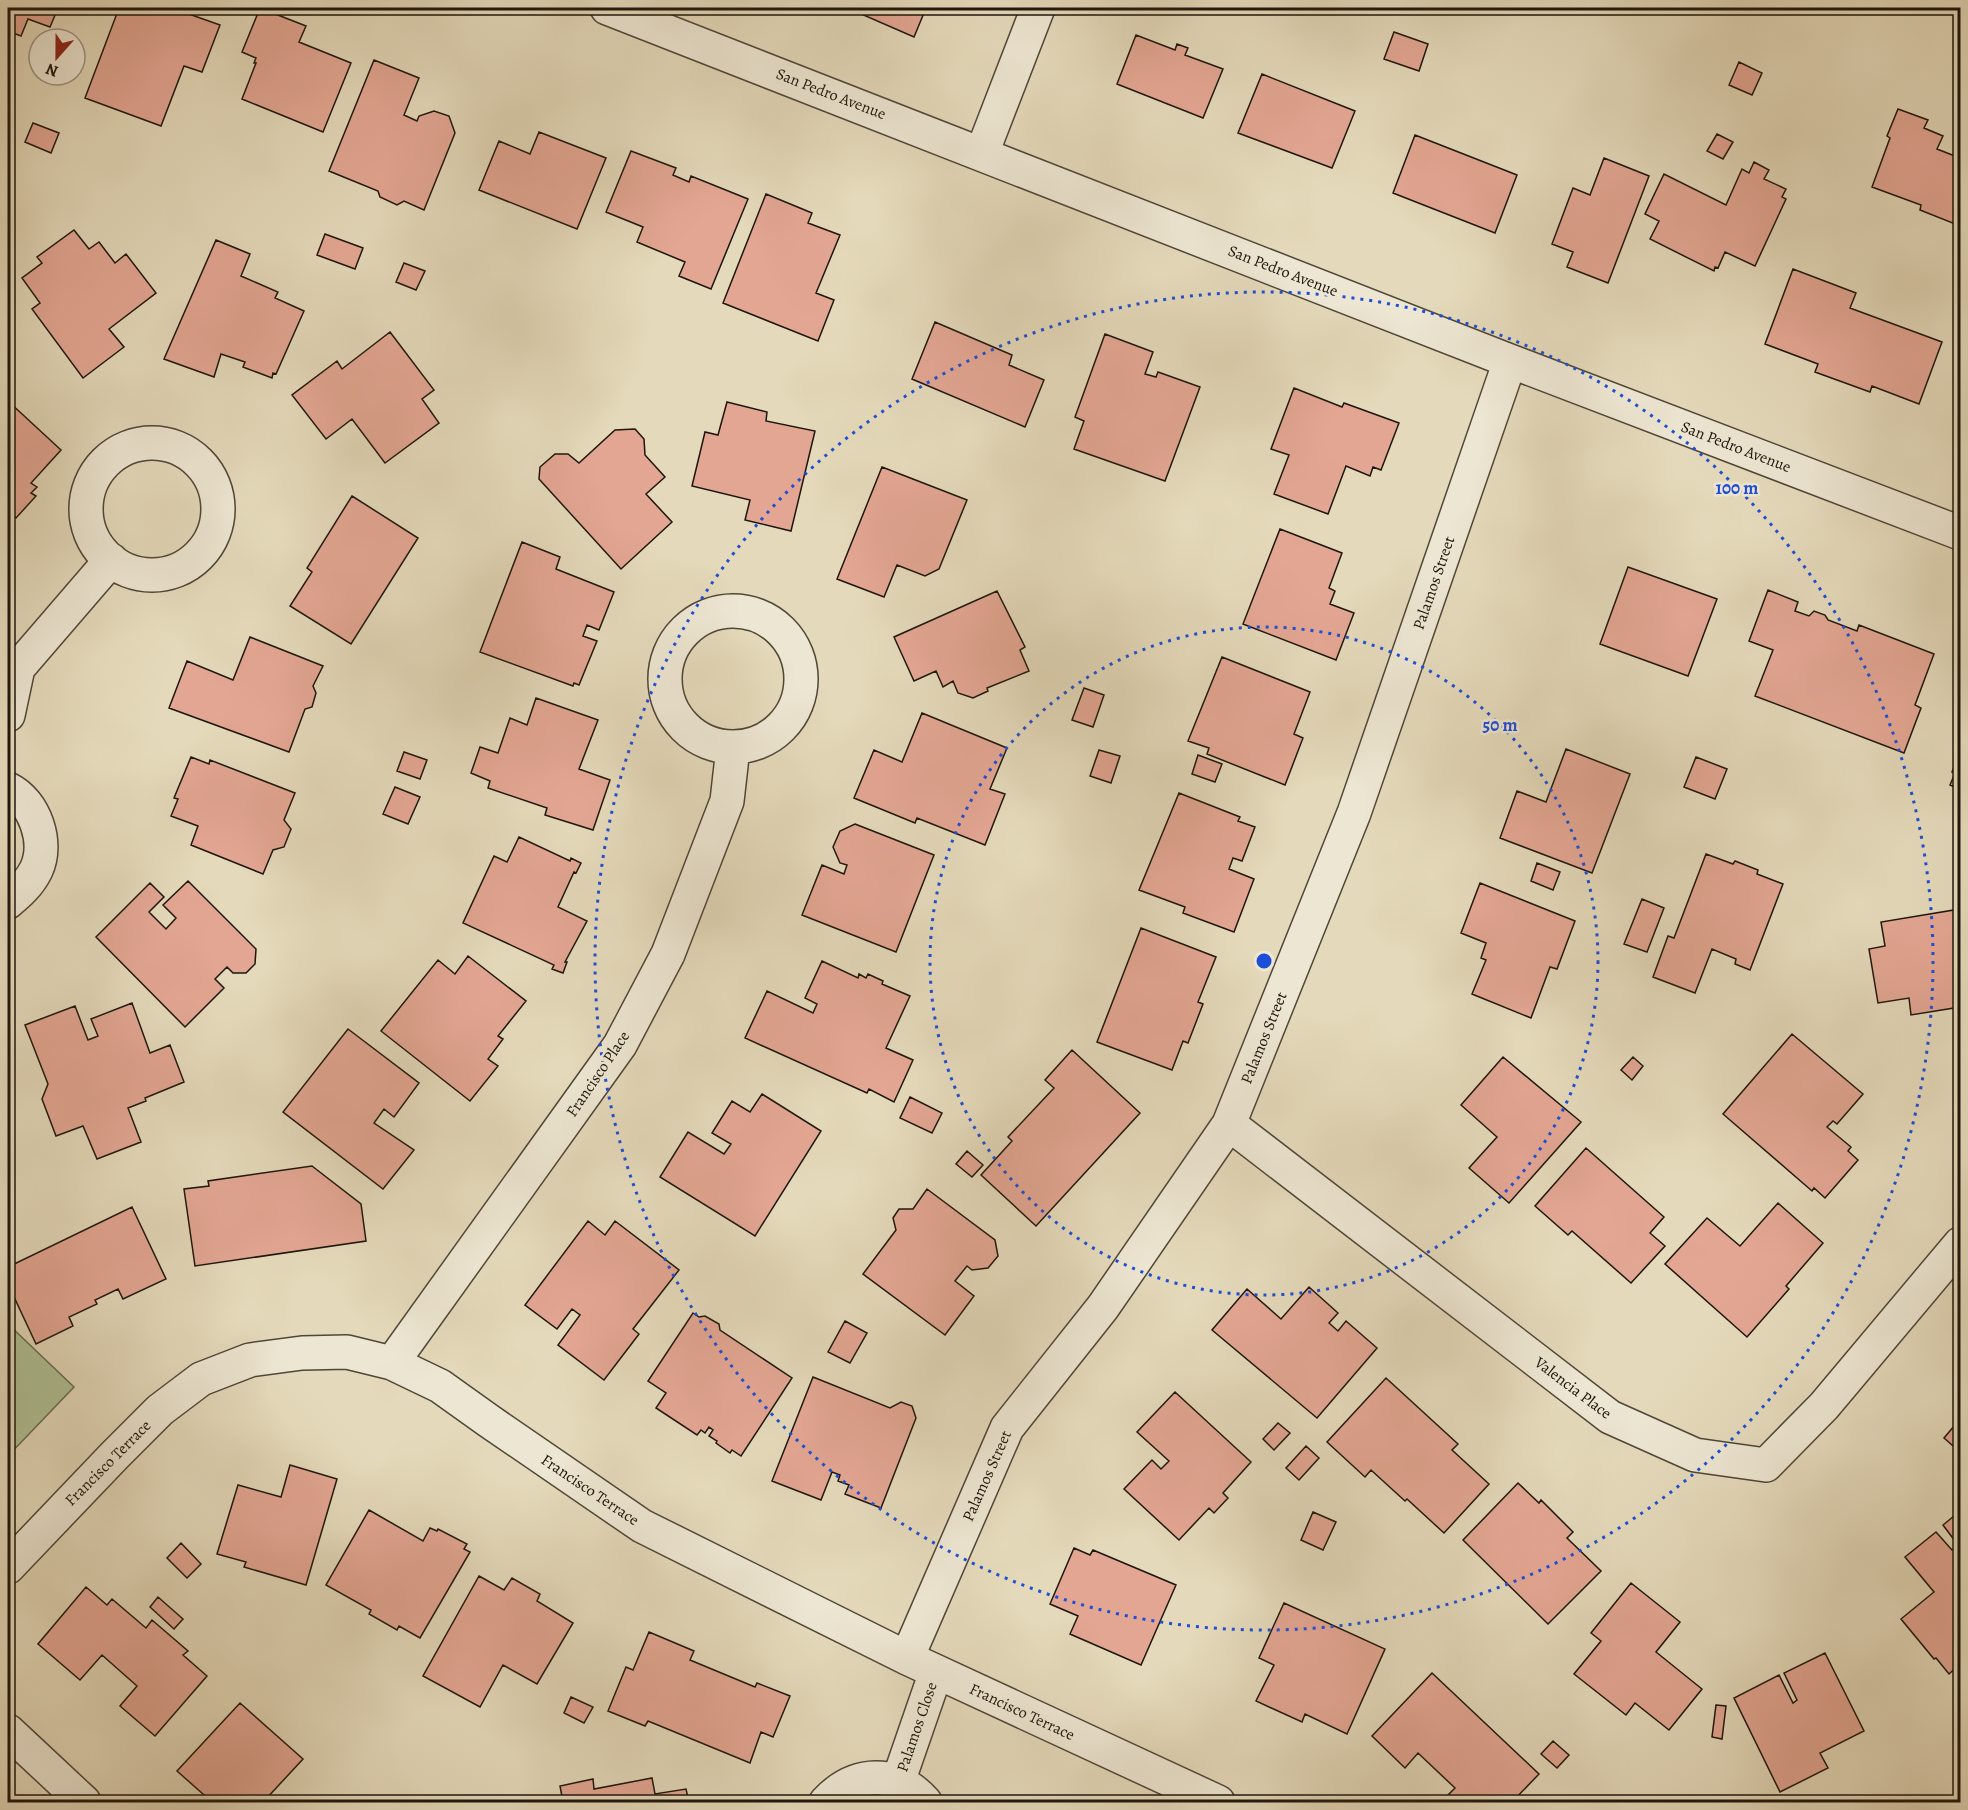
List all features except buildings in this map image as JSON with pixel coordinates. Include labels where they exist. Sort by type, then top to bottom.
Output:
[{"type":"street","name":"San Pedro Avenue","points":[[607,8],[1510,361],[1960,533]]},
{"type":"street","points":[[982,153],[1038,8]]},
{"type":"street","name":"Palamos Street","points":[[921,1665],[1007,1428],[1103,1307],[1229,1124],[1354,813],[1510,361]]},
{"type":"street","points":[[8,715],[13,663],[111,560]]},
{"type":"street","points":[[724,611],[747,612],[769,621],[786,635],[797,654],[802,676],[800,698],[790,718],[775,735],[755,745],[733,748],[710,744],[690,733],[675,716],[666,695],[664,672],[671,650],[684,631],[702,618],[724,611]]},
{"type":"street","name":"Francisco Place","points":[[392,1364],[620,1045],[668,954],[727,801],[733,748]]},
{"type":"street","points":[[8,789],[28,807],[38,825],[41,847],[37,869],[25,887],[8,902]]},
{"type":"street","name":"Valencia Place","points":[[1229,1124],[1610,1417],[1695,1455],[1766,1465],[1824,1407],[1960,1244]]},
{"type":"street","name":"Francisco Terrace","points":[[8,1567],[160,1410],[201,1379],[250,1360],[302,1353],[347,1352],[392,1364],[440,1386],[642,1526],[921,1665],[1218,1803]]},
{"type":"street","name":"Palamos Close","points":[[898,1782],[921,1665]]},
{"type":"street","points":[[8,1731],[84,1803]]},
{"type":"street","name":"Palamos Close","points":[[826,1803],[837,1790],[856,1781],[877,1778],[898,1782],[916,1793],[925,1803]]},
{"type":"green space","points":[[8,1324],[74,1387],[8,1456]]}]
